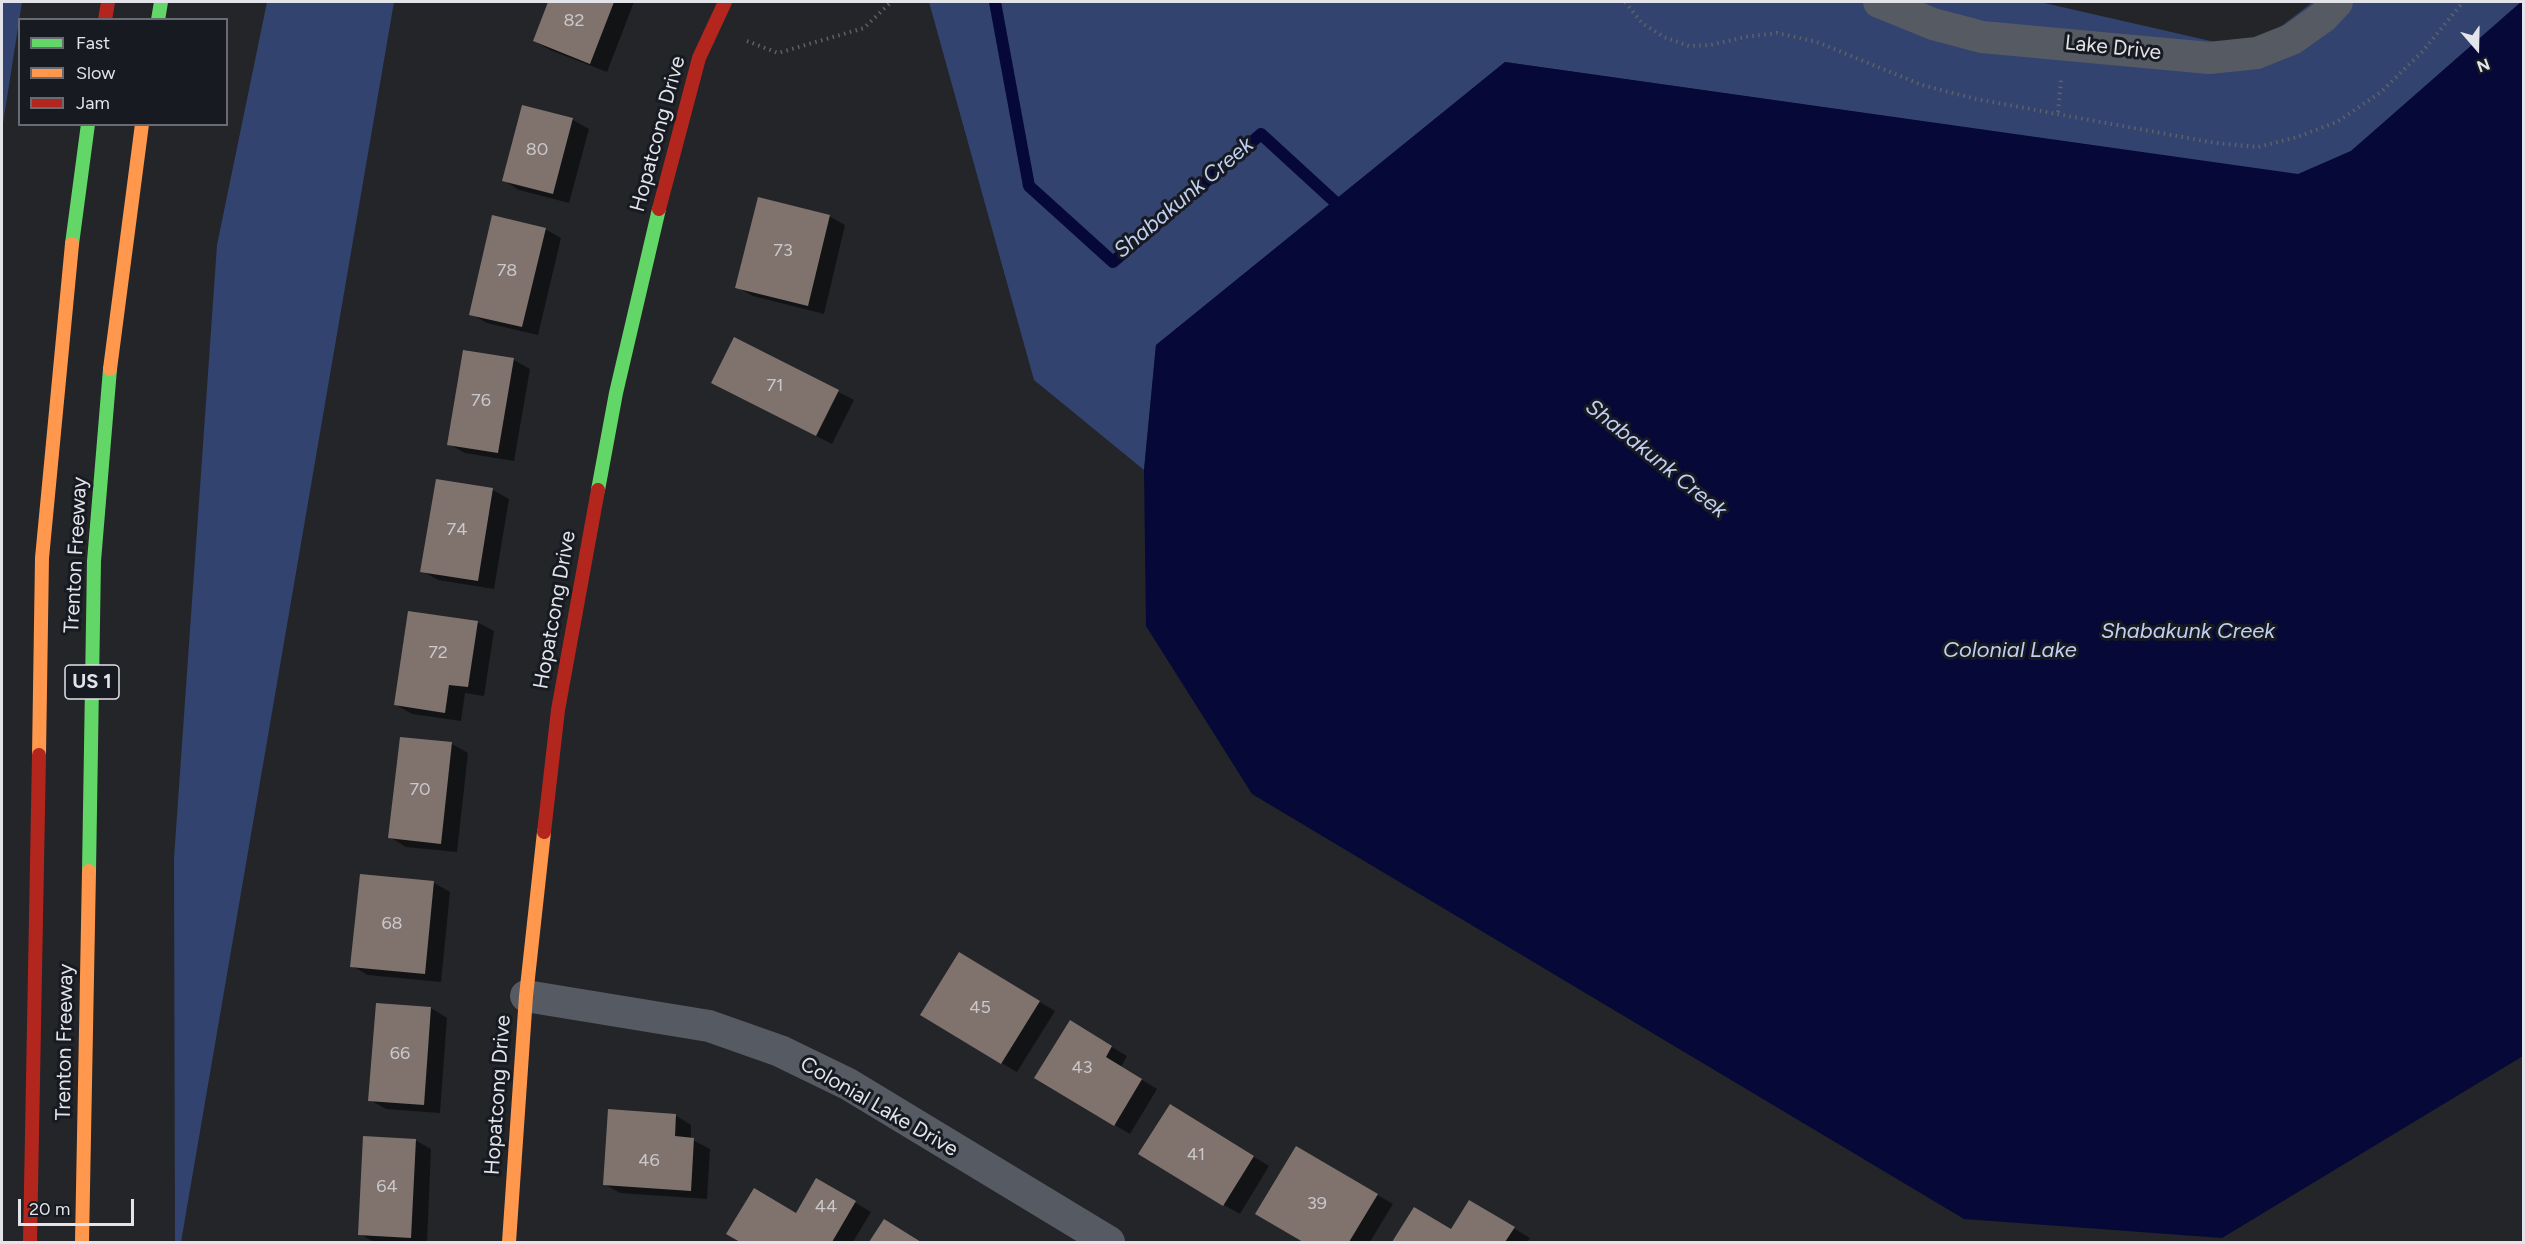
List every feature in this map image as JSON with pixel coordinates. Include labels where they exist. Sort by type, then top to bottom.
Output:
[{"type":"main road","points":[[105,18],[108,2]]},
{"type":"main road","points":[[158,18],[161,2]]},
{"type":"main road","name":"Hopatcong Drive","points":[[509,1242],[526,996],[558,710],[616,393],[655,226],[699,58],[725,2]]},
{"type":"main road","name":"Trenton Freeway","points":[[30,1242],[42,558],[72,240],[88,126]]},
{"type":"main road","name":"Trenton Freeway","points":[[82,1242],[94,561],[109,378],[142,126]]},
{"type":"street","name":"Lake Drive","points":[[1880,2],[1934,24],[1982,37],[2209,58],[2257,52],[2292,39],[2323,17],[2337,2]]},
{"type":"street","name":"Colonial Lake Drive","points":[[526,996],[709,1026],[780,1052],[848,1084],[1109,1242]]},
{"type":"path","points":[[713,28],[778,53],[864,28],[891,2]]},
{"type":"path","points":[[1624,2],[1642,23],[1664,37],[1689,46],[1710,45],[1777,33],[1817,42],[1922,86],[1976,99],[2215,143],[2258,147],[2297,137],[2337,122],[2380,92],[2422,52],[2463,2]]},
{"type":"shaded area","points":[[2,2],[22,2],[18,18],[2,130]]},
{"type":"shaded area","points":[[267,2],[394,2],[181,1242],[175,1242],[174,858],[217,245]]},
{"type":"shaded area","points":[[929,2],[2040,2],[2250,50],[2313,2],[2521,2],[2351,151],[2298,175],[1505,62],[1156,345],[1144,470],[1034,380]]},
{"type":"water","name":"Colonial Lake","points":[[2521,2],[2524,2],[2523,1056],[2222,1238],[1964,1219],[1252,794],[1146,626],[1144,470],[1156,345],[1505,62],[2298,174],[2351,151]]},
{"type":"building","points":[[548,2],[614,2],[590,64],[533,41]]},
{"type":"building","points":[[522,105],[573,118],[553,194],[502,181]]},
{"type":"building","points":[[758,197],[830,215],[808,306],[735,288]]},
{"type":"building","points":[[492,215],[546,228],[522,327],[469,315]]},
{"type":"building","points":[[734,337],[839,390],[816,436],[711,383]]},
{"type":"building","points":[[463,350],[514,358],[498,453],[447,445]]},
{"type":"building","points":[[436,479],[493,488],[478,581],[420,572]]},
{"type":"building","points":[[408,611],[478,621],[468,687],[449,685],[445,713],[394,705]]},
{"type":"building","points":[[400,737],[452,742],[441,844],[388,838]]},
{"type":"building","points":[[360,874],[434,881],[425,974],[350,967]]},
{"type":"building","points":[[959,952],[1040,1001],[1001,1064],[920,1015]]},
{"type":"building","points":[[376,1003],[431,1007],[424,1105],[368,1101]]},
{"type":"building","points":[[1070,1020],[1112,1046],[1106,1057],[1142,1079],[1114,1126],[1034,1078]]},
{"type":"building","points":[[1170,1104],[1254,1156],[1223,1206],[1138,1154]]},
{"type":"building","points":[[608,1109],[676,1114],[675,1136],[694,1138],[691,1191],[603,1185]]},
{"type":"building","points":[[363,1136],[416,1139],[411,1238],[358,1235]]},
{"type":"building","points":[[1296,1146],[1378,1194],[1349,1242],[1303,1242],[1255,1214]]},
{"type":"building","points":[[816,1178],[856,1201],[832,1242],[740,1242],[726,1234],[754,1188],[796,1213]]},
{"type":"building","points":[[1469,1200],[1515,1227],[1505,1242],[1392,1242],[1414,1207],[1451,1229]]},
{"type":"building","points":[[884,1219],[921,1242],[869,1242]]},
{"type":"waterway","name":"Shabakunk Creek","points":[[995,2],[1029,186],[1113,262],[1261,134],[1346,212]]},
{"type":"traffic: fast","points":[[158,18],[161,2]]},
{"type":"traffic: fast","points":[[72,244],[88,126]]},
{"type":"traffic: fast","points":[[598,490],[616,393],[659,209]]},
{"type":"traffic: fast","points":[[89,871],[94,561],[110,369]]},
{"type":"traffic: slow","points":[[110,369],[142,126]]},
{"type":"traffic: slow","points":[[39,755],[42,558],[72,244]]},
{"type":"traffic: slow","points":[[509,1242],[526,996],[544,832]]},
{"type":"traffic: slow","points":[[82,1242],[89,871]]},
{"type":"traffic: jam","points":[[105,18],[108,2]]},
{"type":"traffic: jam","points":[[659,209],[699,58],[725,2]]},
{"type":"traffic: jam","points":[[544,832],[558,710],[598,490]]},
{"type":"traffic: jam","points":[[30,1242],[39,755]]}]
